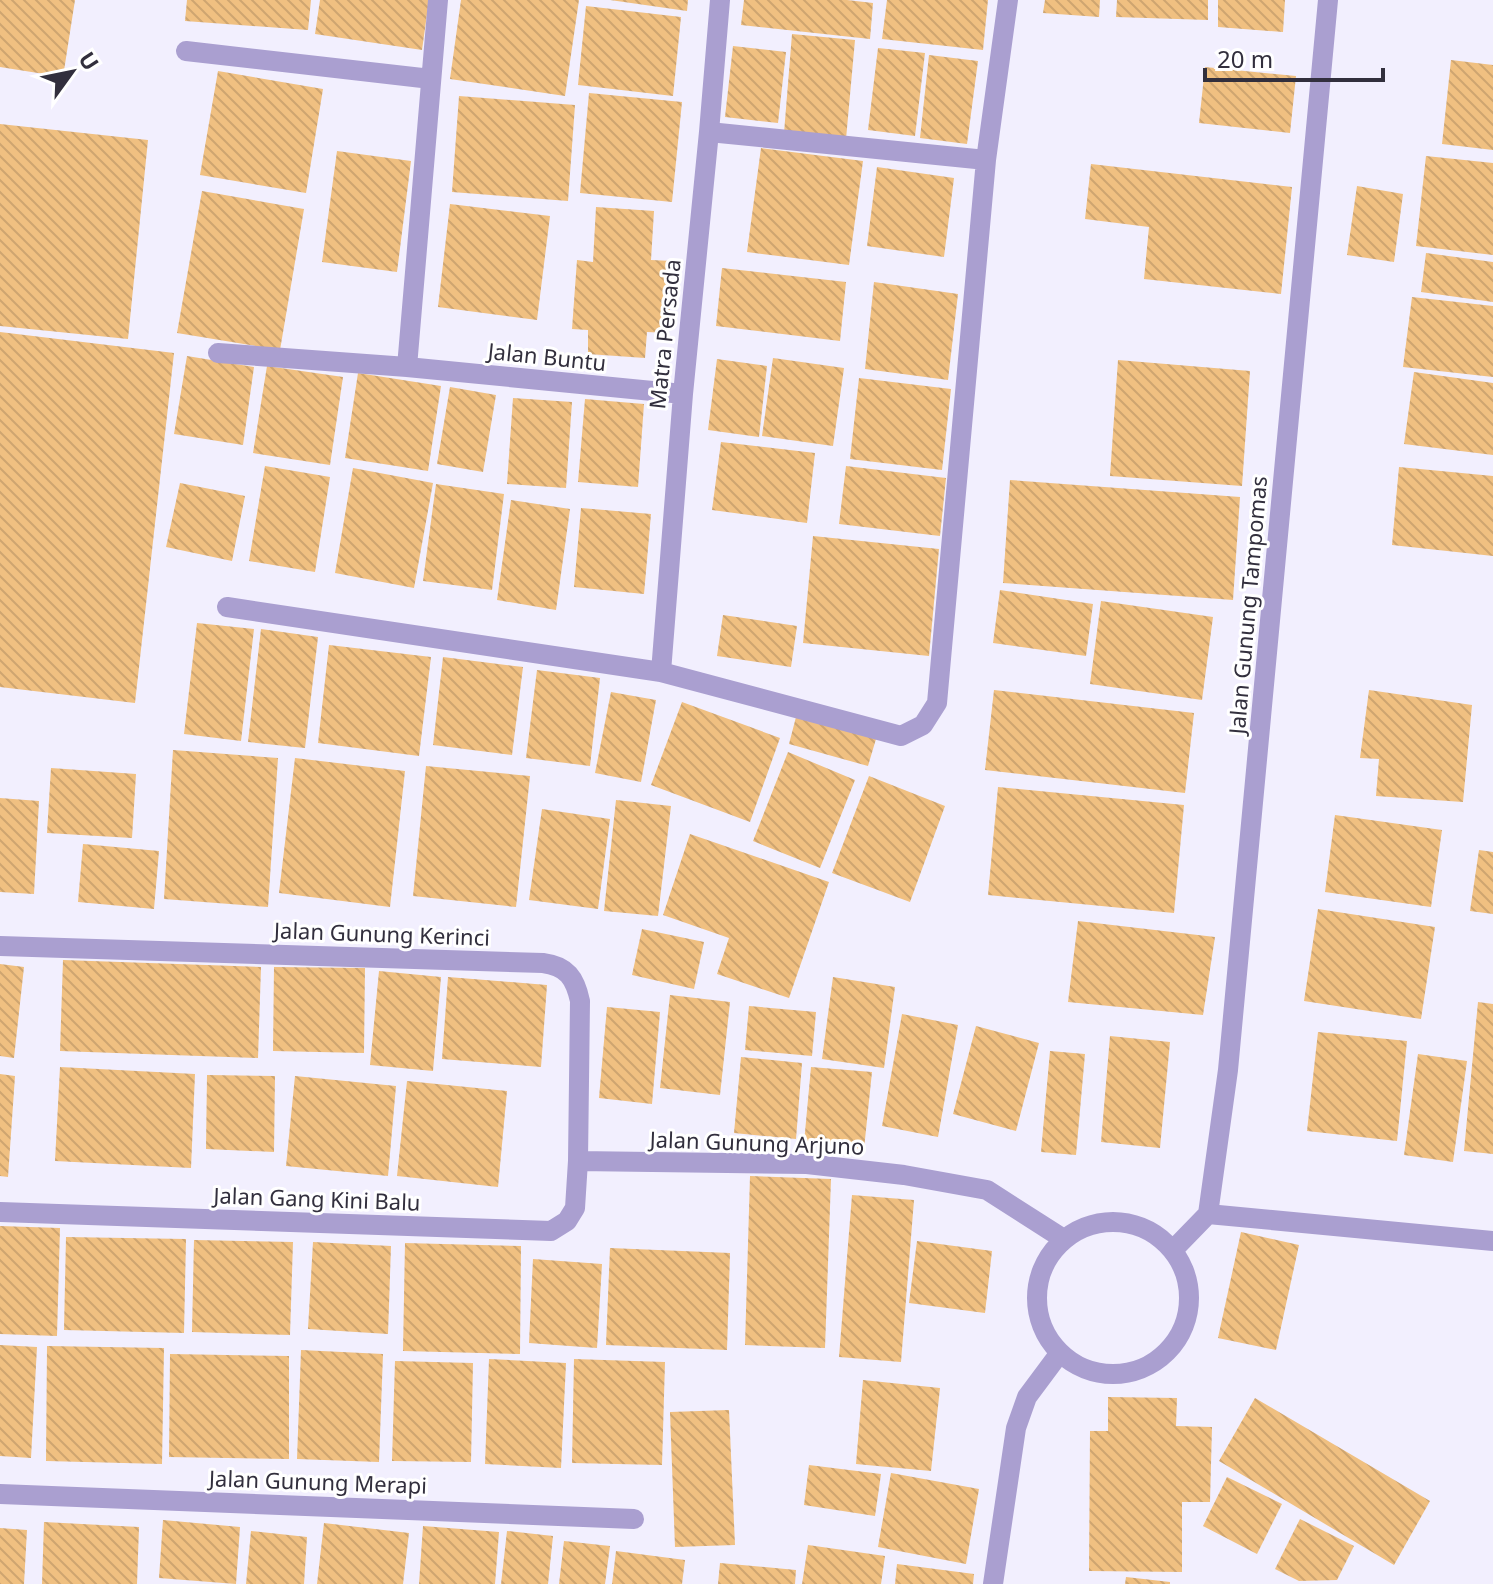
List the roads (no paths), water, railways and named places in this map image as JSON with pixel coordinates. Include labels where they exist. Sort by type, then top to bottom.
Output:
[{"type":"street","points":[[407,367],[438,0]]},
{"type":"street","name":"Matra Persada","points":[[661,672],[720,0]]},
{"type":"street","points":[[227,607],[661,672],[901,736],[923,725],[937,703],[986,160],[1008,0]]},
{"type":"street","name":"Jalan Gunung Tampomas","points":[[1208,1214],[1230,1054],[1328,0]]},
{"type":"street","points":[[186,51],[431,79]]},
{"type":"street","points":[[709,132],[986,160]]},
{"type":"street","name":"Jalan Buntu","points":[[218,353],[407,367],[683,394]]},
{"type":"street","name":"Jalan Gunung Kerinci","points":[[0,946],[558,965],[577,986],[580,1001],[578,1161]]},
{"type":"street","name":"Jalan Gang Kini Balu","points":[[0,1212],[551,1231],[560,1228],[572,1215],[578,1161]]},
{"type":"street","name":"Jalan Gunung Arjuno","points":[[578,1161],[807,1164],[904,1175],[987,1190],[1062,1238]]},
{"type":"street","points":[[1174,1249],[1208,1214],[1493,1241]]},
{"type":"street","points":[[1099,1221],[1113,1222],[1140,1225],[1174,1249],[1188,1279],[1189,1313],[1176,1343],[1152,1365],[1120,1375],[1087,1371],[1059,1354],[1037,1317],[1039,1274],[1062,1238],[1099,1221]]},
{"type":"street","points":[[993,1584],[1016,1428],[1027,1397],[1059,1354]]},
{"type":"street","name":"Jalan Gunung Merapi","points":[[0,1494],[634,1519]]}]
